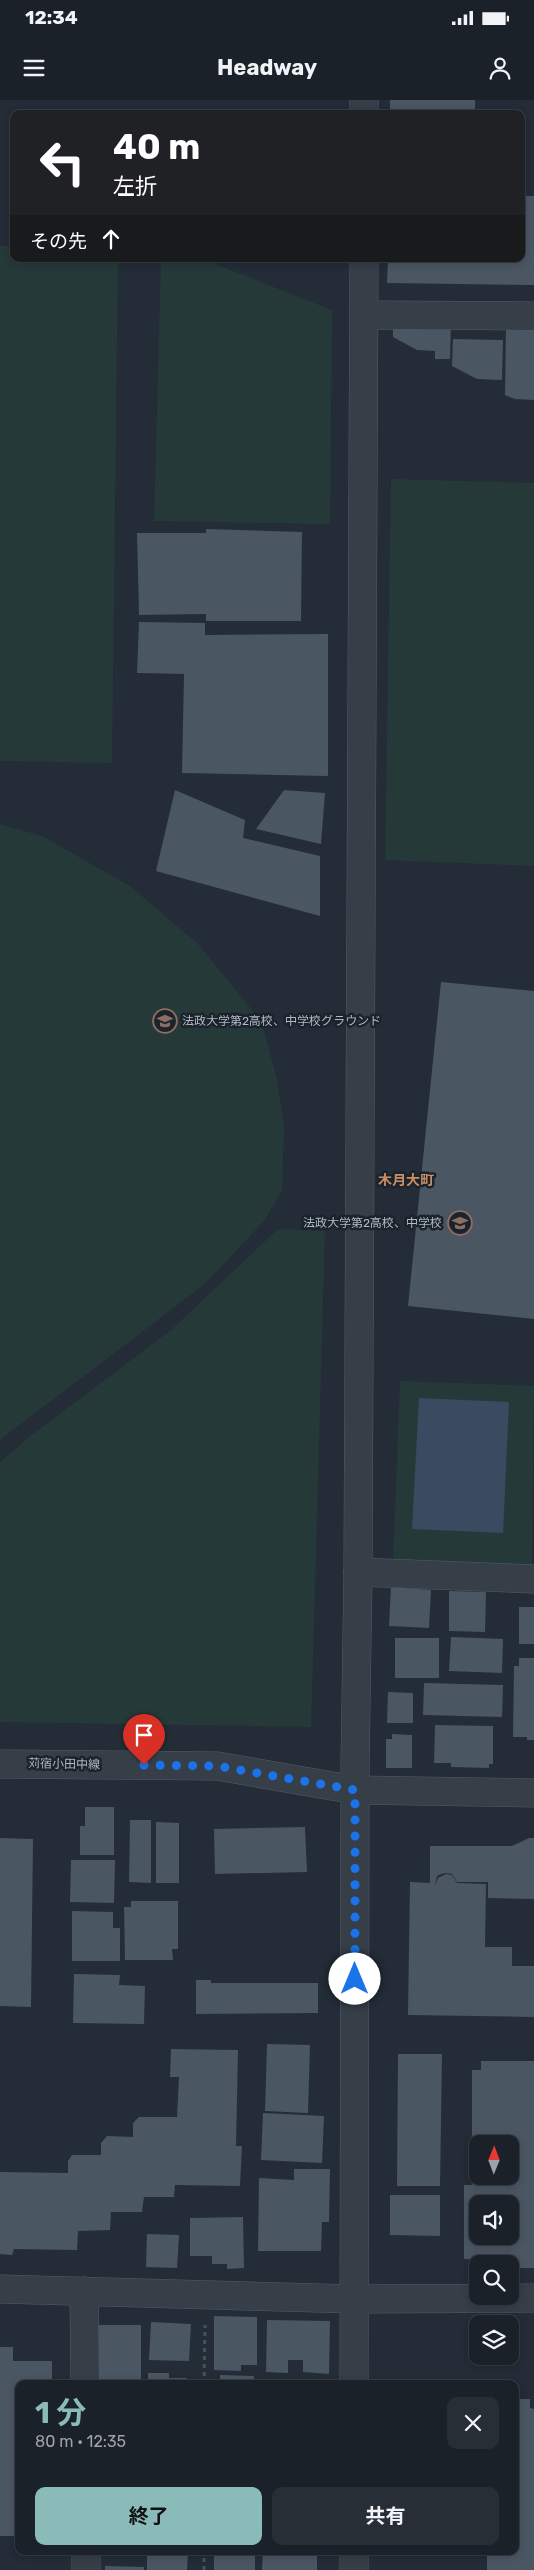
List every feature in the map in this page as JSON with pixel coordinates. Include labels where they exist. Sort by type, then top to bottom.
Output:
[{"type":"street","points":[[354,2380],[355,1790],[358,1572],[364,262]]},
{"type":"street","points":[[365,315],[534,316]]},
{"type":"street","points":[[358,1572],[534,1579]]},
{"type":"street","name":"苅宿小田中線","points":[[0,1764],[217,1766],[355,1790],[534,1793]]},
{"type":"street","points":[[0,2289],[354,2299],[534,2298]]},
{"type":"street","points":[[84,2291],[84,2380]]},
{"type":"street","points":[[86,2555],[86,2570]]},
{"type":"street","points":[[354,2555],[354,2570]]},
{"type":"path","points":[[204,2380],[205,2295]]},
{"type":"path","points":[[204,2555],[204,2570]]},
{"type":"shaded area","points":[[0,246],[10,246],[10,262],[118,262],[112,763],[0,761]]},
{"type":"shaded area","points":[[161,262],[211,262],[332,310],[330,524],[154,521]]},
{"type":"shaded area","points":[[391,479],[534,483],[534,866],[385,860]]},
{"type":"shaded area","points":[[0,824],[42,836],[130,886],[198,944],[261,1021],[277,1079],[284,1127],[282,1190],[265,1220],[205,1284],[0,1440]]},
{"type":"shaded area","points":[[278,1229],[325,1231],[311,1727],[0,1722],[0,1462],[29,1437],[172,1329]]},
{"type":"shaded area","points":[[400,1381],[534,1386],[532,1566],[393,1561]]},
{"type":"water","points":[[419,1398],[509,1402],[503,1533],[412,1529]]},
{"type":"building","points":[[390,100],[475,100],[475,110],[390,110]]},
{"type":"building","points":[[525,196],[534,196],[534,285],[387,283],[388,262],[525,262]]},
{"type":"building","points":[[393,321],[451,322],[450,359],[435,359],[435,351],[417,350],[393,337]]},
{"type":"building","points":[[506,324],[534,325],[534,400],[515,399],[505,395]]},
{"type":"building","points":[[453,339],[503,340],[502,380],[477,379],[452,366]]},
{"type":"building","points":[[206,529],[302,532],[301,621],[206,621],[206,614],[139,615],[137,533],[206,533]]},
{"type":"building","points":[[139,622],[205,623],[205,635],[328,634],[328,776],[182,773],[184,674],[137,673]]},
{"type":"building","points":[[175,790],[245,820],[243,838],[320,856],[320,916],[156,871]]},
{"type":"building","points":[[284,790],[325,793],[321,844],[256,829]]},
{"type":"building","points":[[441,982],[534,991],[534,1319],[408,1306]]},
{"type":"building","points":[[391,1587],[431,1590],[429,1628],[389,1626]]},
{"type":"building","points":[[449,1591],[486,1592],[485,1632],[449,1631]]},
{"type":"building","points":[[519,1607],[534,1607],[534,1644],[519,1644]]},
{"type":"building","points":[[451,1637],[503,1639],[502,1673],[449,1671]]},
{"type":"building","points":[[395,1638],[439,1638],[439,1678],[395,1678]]},
{"type":"building","points":[[519,1658],[534,1658],[534,1740],[527,1740],[527,1737],[513,1737],[514,1666],[519,1666]]},
{"type":"building","points":[[424,1683],[503,1685],[502,1717],[423,1715]]},
{"type":"building","points":[[388,1692],[413,1693],[413,1723],[387,1723]]},
{"type":"building","points":[[435,1725],[493,1726],[493,1764],[489,1764],[489,1768],[451,1767],[451,1763],[434,1763]]},
{"type":"building","points":[[392,1734],[412,1735],[412,1768],[386,1768],[386,1739],[392,1739]]},
{"type":"building","points":[[85,1807],[114,1807],[114,1855],[80,1855],[80,1826],[85,1826]]},
{"type":"building","points":[[130,1820],[151,1820],[151,1883],[129,1882]]},
{"type":"building","points":[[156,1822],[179,1823],[179,1883],[156,1883]]},
{"type":"building","points":[[305,1827],[307,1872],[215,1874],[214,1829]]},
{"type":"building","points":[[0,1838],[33,1839],[31,2007],[0,2006]]},
{"type":"building","points":[[529,1838],[534,1838],[534,1899],[488,1898],[488,1882],[457,1882],[452,1874],[446,1873],[437,1876],[435,1886],[438,1878],[446,1874],[452,1875],[457,1883],[486,1884],[485,1947],[512,1947],[512,1966],[534,1966],[534,2017],[408,2015],[410,1882],[430,1883],[430,1846],[512,1846]]},
{"type":"building","points":[[71,1860],[115,1860],[114,1903],[70,1902]]},
{"type":"building","points":[[131,1901],[178,1901],[178,1949],[172,1949],[173,1960],[125,1960],[124,1907],[131,1907]]},
{"type":"building","points":[[72,1911],[113,1912],[113,1928],[120,1928],[120,1961],[72,1961]]},
{"type":"building","points":[[74,1974],[120,1975],[119,1985],[145,1986],[144,2024],[73,2023]]},
{"type":"building","points":[[196,1980],[211,1980],[211,1983],[318,1983],[318,2013],[196,2014]]},
{"type":"building","points":[[267,2044],[310,2045],[308,2113],[265,2111]]},
{"type":"building","points":[[171,2049],[238,2050],[236,2146],[242,2146],[240,2186],[175,2185],[174,2197],[144,2197],[142,2212],[111,2212],[110,2230],[78,2231],[77,2250],[14,2249],[12,2255],[0,2254],[0,2172],[68,2173],[68,2161],[72,2155],[101,2155],[101,2143],[107,2136],[133,2137],[133,2123],[139,2117],[177,2117],[179,2077],[170,2077]]},
{"type":"building","points":[[398,2054],[442,2054],[440,2186],[397,2186]]},
{"type":"building","points":[[481,2061],[534,2061],[534,2268],[519,2268],[519,2255],[469,2255],[469,2259],[464,2259],[464,2185],[519,2185],[519,2135],[472,2135],[472,2070],[481,2070]]},
{"type":"building","points":[[263,2113],[324,2116],[322,2163],[261,2160]]},
{"type":"building","points":[[294,2169],[330,2169],[329,2222],[322,2222],[321,2251],[258,2251],[259,2178],[294,2180]]},
{"type":"building","points":[[390,2195],[440,2195],[440,2236],[390,2235]]},
{"type":"building","points":[[243,2217],[244,2268],[227,2269],[227,2264],[212,2264],[212,2256],[190,2256],[190,2218]]},
{"type":"building","points":[[147,2234],[179,2235],[177,2268],[146,2267]]},
{"type":"building","points":[[214,2316],[257,2317],[257,2365],[241,2365],[241,2371],[214,2370]]},
{"type":"building","points":[[267,2320],[330,2321],[329,2374],[303,2372],[303,2360],[288,2360],[288,2373],[266,2372]]},
{"type":"building","points":[[151,2322],[191,2324],[189,2361],[149,2360]]},
{"type":"building","points":[[98,2325],[141,2325],[141,2380],[98,2380]]},
{"type":"building","points":[[0,2347],[13,2347],[13,2361],[52,2361],[52,2380],[15,2380],[15,2536],[0,2536]]},
{"type":"building","points":[[148,2373],[169,2373],[169,2378],[187,2378],[187,2380],[148,2380]]},
{"type":"building","points":[[220,2375],[254,2376],[254,2380],[220,2380]]},
{"type":"building","points":[[519,2399],[530,2399],[530,2408],[534,2409],[534,2570],[487,2570],[487,2555],[519,2555]]},
{"type":"building","points":[[147,2555],[188,2555],[187,2570],[147,2570]]},
{"type":"building","points":[[214,2555],[255,2555],[255,2570],[214,2570]]},
{"type":"building","points":[[263,2555],[317,2555],[317,2570],[262,2570]]},
{"type":"building","points":[[105,2566],[144,2567],[144,2570],[105,2570]]},
{"type":"place","name":"法政大学第2高校、中学校グラウンド","points":[[165,1021]]},
{"type":"place","name":"法政大学第2高校、中学校","points":[[460,1223]]},
{"type":"district","name":"木月大町","points":[[406,1180]]},
{"type":"route","points":[[144,1765],[217,1766],[355,1790],[355,1979]]}]
